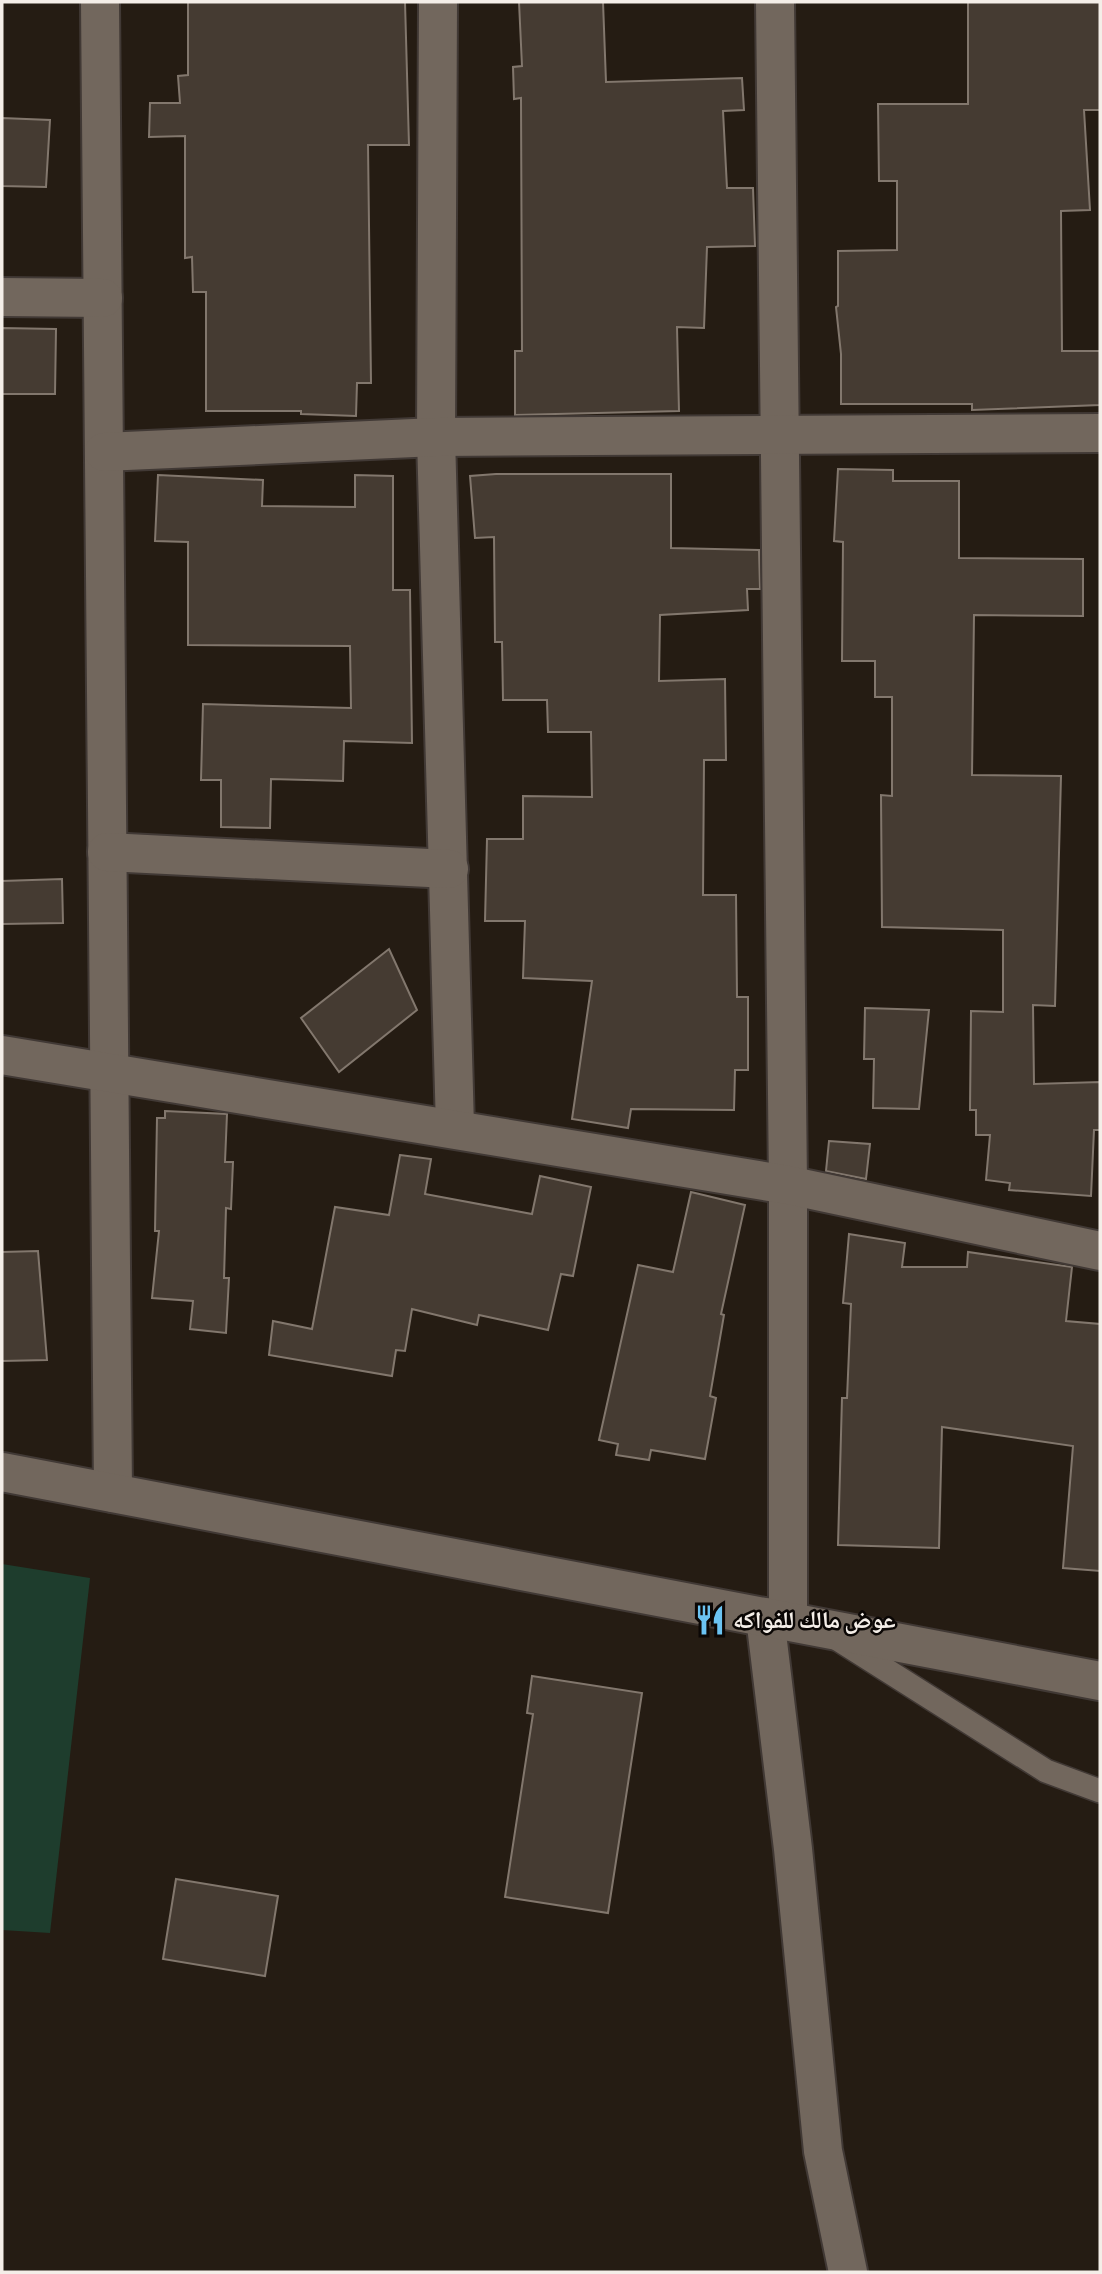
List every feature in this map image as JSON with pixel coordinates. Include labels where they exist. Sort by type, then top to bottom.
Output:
[{"type":"street","points":[[100,2],[113,1493]]},
{"type":"street","points":[[438,2],[436,437],[455,1128]]},
{"type":"street","points":[[775,2],[793,1849],[823,2151],[848,2272]]},
{"type":"street","points":[[2,298],[103,298]]},
{"type":"street","points":[[104,452],[436,437],[1100,433]]},
{"type":"street","points":[[107,852],[449,869]]},
{"type":"street","points":[[2,1055],[788,1185],[1100,1251]]},
{"type":"street","points":[[2,1472],[1100,1681]]},
{"type":"lane","points":[[791,1622],[1046,1771],[1100,1791]]},
{"type":"green space","points":[[2,1564],[90,1578],[50,1933],[2,1930]]},
{"type":"building","points":[[188,2],[405,2],[409,145],[368,145],[371,383],[357,383],[356,416],[301,414],[301,411],[206,411],[206,292],[193,292],[192,257],[185,258],[185,136],[149,137],[150,103],[180,103],[178,76],[188,75]]},
{"type":"building","points":[[519,2],[603,2],[606,82],[742,78],[744,110],[723,111],[727,188],[753,188],[755,246],[707,247],[704,328],[677,327],[679,411],[515,415],[515,351],[522,351],[521,98],[514,99],[513,67],[522,66]]},
{"type":"building","points":[[968,2],[1100,2],[1100,110],[1084,110],[1090,210],[1061,211],[1062,351],[1100,351],[1100,405],[972,410],[972,404],[841,404],[841,354],[836,307],[838,251],[897,250],[897,181],[879,181],[878,104],[968,104]]},
{"type":"building","points":[[2,118],[50,120],[46,187],[2,186]]},
{"type":"building","points":[[2,328],[56,329],[55,394],[2,394]]},
{"type":"building","points":[[838,469],[893,470],[893,481],[959,481],[959,558],[1083,559],[1083,616],[974,615],[972,775],[1061,776],[1055,1006],[1033,1005],[1034,1084],[1100,1082],[1100,1130],[1094,1130],[1091,1196],[1009,1190],[1010,1183],[986,1180],[990,1135],[976,1135],[976,1110],[970,1110],[971,1011],[1003,1012],[1003,930],[882,927],[881,795],[892,796],[892,697],[875,697],[875,661],[842,661],[843,542],[834,541]]},
{"type":"building","points":[[671,474],[671,548],[759,550],[760,589],[747,589],[748,610],[660,615],[659,681],[725,679],[726,760],[704,760],[703,895],[736,895],[737,997],[748,997],[748,1070],[735,1070],[734,1110],[631,1109],[628,1128],[572,1119],[592,981],[523,978],[525,921],[485,921],[487,839],[523,839],[523,796],[592,797],[591,732],[548,732],[547,700],[503,700],[502,642],[495,642],[494,537],[475,538],[470,476]]},
{"type":"building","points":[[158,475],[263,480],[262,506],[355,507],[355,475],[393,476],[393,590],[410,590],[412,743],[344,741],[343,781],[271,779],[270,828],[221,827],[221,780],[201,780],[203,704],[351,708],[350,646],[188,645],[188,542],[155,541]]},
{"type":"building","points":[[62,879],[63,923],[2,924],[2,881]]},
{"type":"building","points":[[389,949],[417,1010],[339,1072],[301,1018]]},
{"type":"building","points":[[865,1008],[929,1010],[919,1109],[873,1108],[874,1059],[864,1059]]},
{"type":"building","points":[[165,1111],[227,1114],[225,1162],[233,1162],[231,1209],[226,1208],[224,1278],[229,1278],[226,1333],[190,1329],[193,1301],[152,1298],[159,1231],[155,1231],[157,1118],[165,1118]]},
{"type":"building","points":[[829,1141],[870,1144],[866,1179],[826,1171]]},
{"type":"building","points":[[400,1155],[431,1159],[425,1194],[532,1214],[540,1176],[591,1187],[573,1276],[561,1274],[548,1330],[479,1315],[477,1325],[412,1309],[405,1351],[396,1350],[392,1376],[269,1355],[273,1321],[312,1329],[335,1207],[389,1215]]},
{"type":"building","points":[[691,1192],[745,1205],[721,1314],[724,1315],[710,1396],[716,1398],[705,1459],[651,1450],[649,1460],[616,1455],[618,1444],[599,1440],[638,1265],[673,1272]]},
{"type":"building","points":[[849,1234],[905,1243],[902,1267],[967,1267],[968,1252],[1072,1267],[1066,1321],[1100,1324],[1100,1571],[1063,1568],[1073,1446],[942,1427],[939,1548],[838,1545],[842,1398],[847,1398],[851,1304],[843,1303]]},
{"type":"building","points":[[38,1251],[47,1360],[2,1361],[2,1252]]},
{"type":"building","points":[[532,1676],[642,1693],[608,1913],[505,1897],[533,1714],[527,1713]]},
{"type":"building","points":[[176,1879],[278,1896],[265,1976],[163,1959]]},
{"type":"place","name":"عوض مالك للفواكه","points":[[710,1620]]}]
